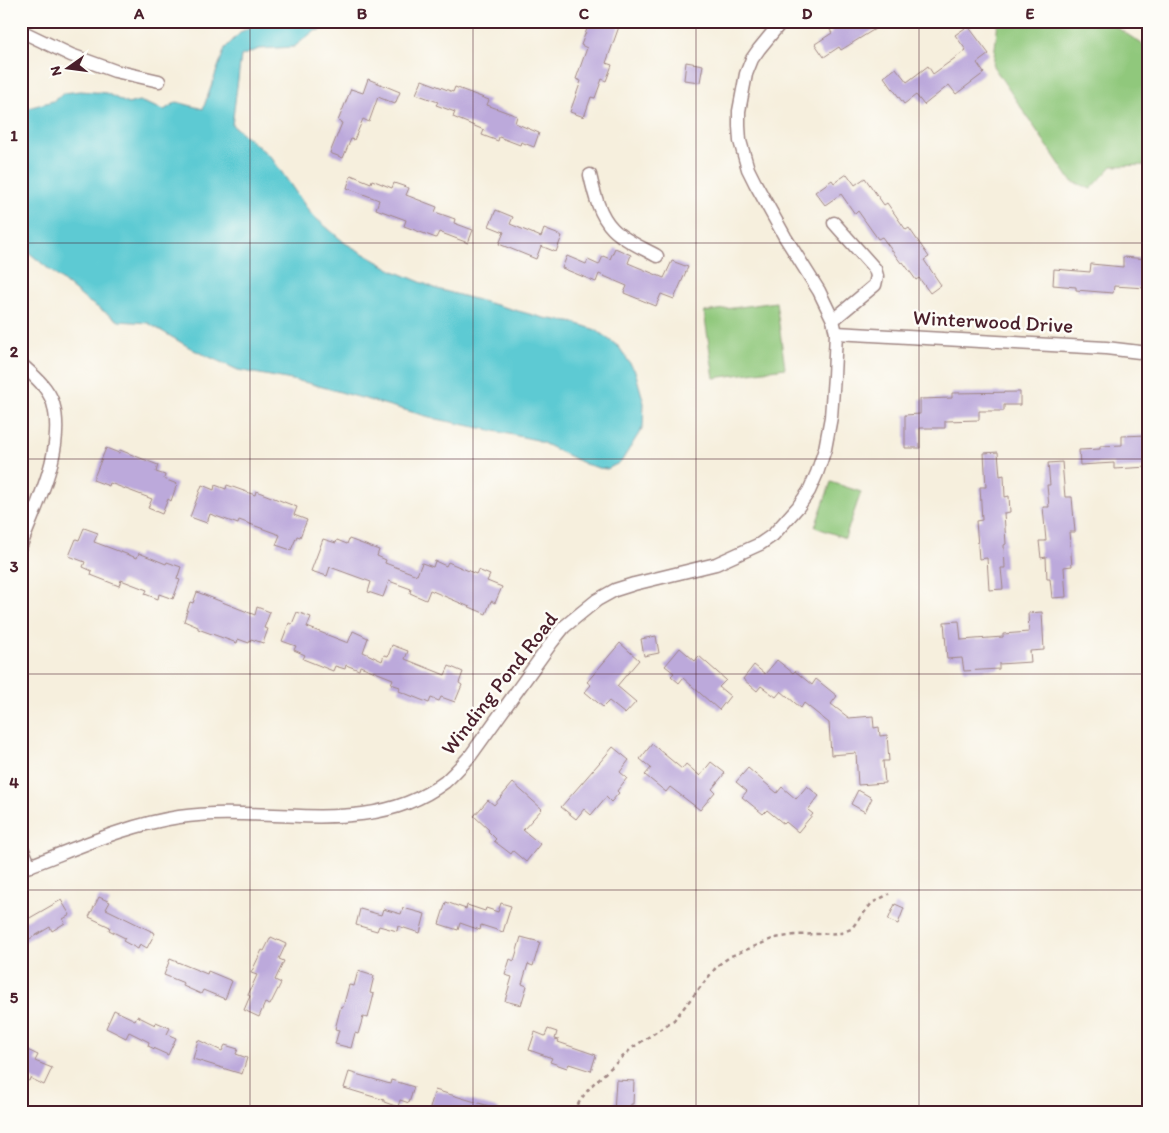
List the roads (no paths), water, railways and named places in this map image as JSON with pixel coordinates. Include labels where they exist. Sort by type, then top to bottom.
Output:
[{"type":"street","name":"Winding Pond Road","points":[[25,867],[133,828],[181,816],[228,814],[345,816],[391,809],[414,800],[446,781],[471,755],[552,642],[564,628],[592,604],[615,590],[716,564],[760,544],[773,535],[786,522],[809,491],[825,449],[831,417],[834,384],[834,326],[819,291],[785,237],[755,183],[748,169],[740,141],[739,111],[746,74],[752,59],[782,21]]},
{"type":"street","points":[[21,31],[71,55],[115,71],[158,81]]},
{"type":"street","points":[[590,175],[595,195],[604,216],[613,229],[657,256]]},
{"type":"street","points":[[834,223],[875,269],[877,276],[875,285],[834,326]]},
{"type":"street","name":"Winterwood Drive","points":[[834,326],[1148,353]]},
{"type":"street","points":[[21,364],[38,379],[53,402],[56,437],[50,470],[21,545]]},
{"type":"street","points":[[21,846],[25,867]]},
{"type":"water","points":[[260,21],[378,21],[314,31],[294,47],[259,49],[241,56],[232,125],[271,157],[311,214],[345,243],[394,271],[437,289],[544,318],[575,323],[596,330],[619,347],[635,371],[644,403],[643,427],[621,462],[607,469],[599,468],[585,464],[537,440],[437,419],[308,383],[238,370],[194,350],[148,323],[119,321],[86,300],[21,246],[21,110],[53,101],[64,93],[80,91],[106,93],[128,104],[139,101],[164,110],[177,102],[203,109],[225,48],[241,32]]}]
